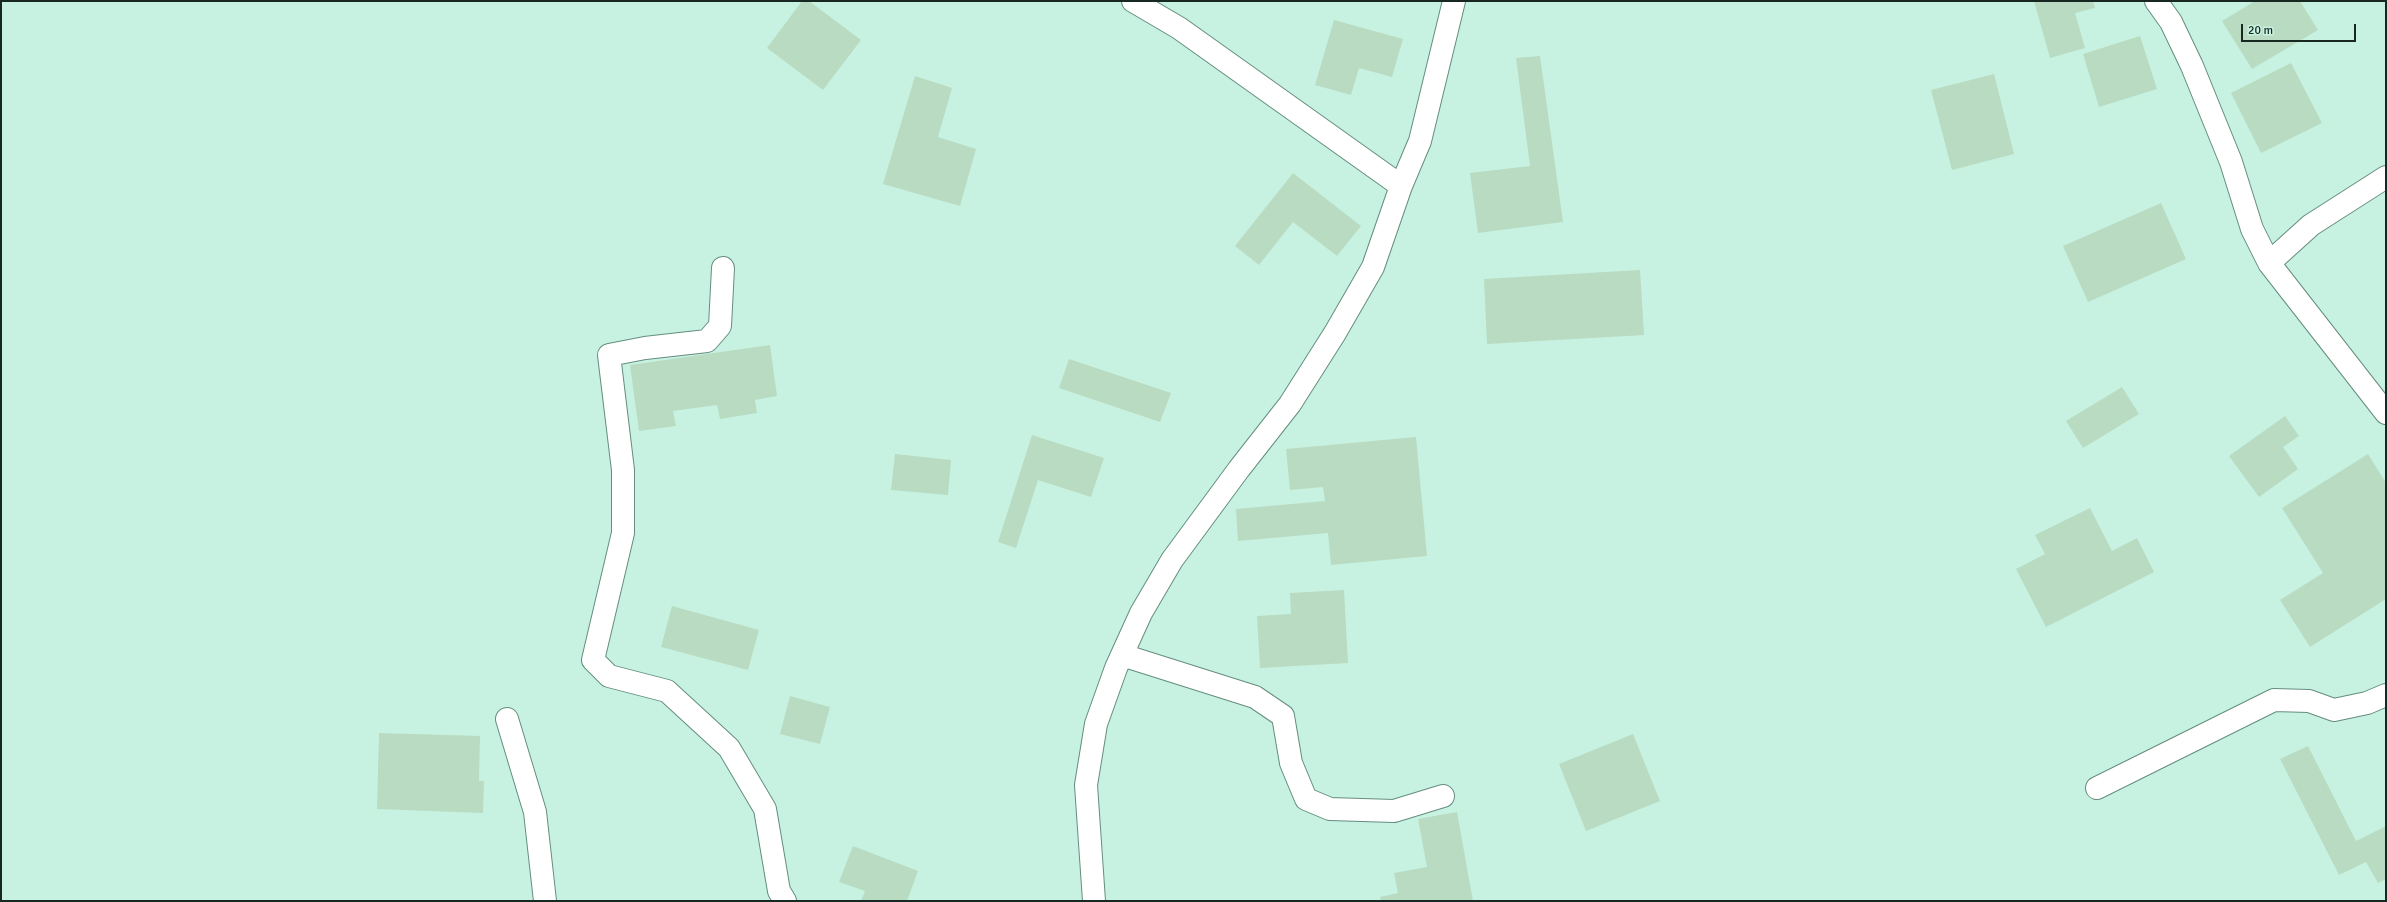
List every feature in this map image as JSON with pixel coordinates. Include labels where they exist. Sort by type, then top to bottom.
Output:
[{"type":"street","points":[[1133,1],[1179,28],[1401,186]]},
{"type":"street","points":[[1094,901],[1086,785],[1096,724],[1122,655],[1141,613],[1172,560],[1239,469],[1290,404],[1335,334],[1373,267],[1401,186],[1420,141],[1454,1]]},
{"type":"street","points":[[2156,1],[2171,22],[2192,66],[2231,162],[2252,230],[2269,263],[2366,390],[2386,413]]},
{"type":"street","points":[[2269,263],[2311,226],[2386,177]]},
{"type":"street","points":[[723,268],[720,326],[707,341],[645,348],[609,355],[623,470],[623,533],[592,660],[609,676],[667,691],[729,748],[765,809],[779,892],[785,901]]},
{"type":"street","points":[[1122,655],[1255,697],[1283,716],[1291,764],[1306,799],[1330,809],[1394,811],[1443,796]]},
{"type":"street","points":[[2097,788],[2274,700],[2309,700],[2334,710],[2367,703],[2386,695]]},
{"type":"street","points":[[507,719],[535,812],[545,901]]},
{"type":"building","points":[[802,1],[809,1],[861,40],[823,90],[767,48]]},
{"type":"building","points":[[2034,1],[2093,1],[2095,8],[2075,13],[2085,48],[2050,58]]},
{"type":"building","points":[[2255,1],[2300,1],[2318,30],[2252,69],[2222,21]]},
{"type":"building","points":[[1334,20],[1403,39],[1392,77],[1359,68],[1351,95],[1315,85]]},
{"type":"building","points":[[2140,36],[2157,89],[2099,107],[2083,54]]},
{"type":"building","points":[[1540,56],[1563,222],[1478,233],[1470,173],[1530,166],[1516,58]]},
{"type":"building","points":[[2291,63],[2322,123],[2261,153],[2231,93]]},
{"type":"building","points":[[1994,74],[2014,154],[1952,170],[1931,90]]},
{"type":"building","points":[[915,76],[952,88],[938,137],[976,149],[960,206],[883,184]]},
{"type":"building","points":[[1293,173],[1361,226],[1337,256],[1293,222],[1259,265],[1235,246]]},
{"type":"building","points":[[2161,203],[2186,259],[2088,302],[2063,246]]},
{"type":"building","points":[[1640,270],[1644,335],[1487,344],[1484,279]]},
{"type":"building","points":[[770,345],[777,396],[755,400],[757,413],[720,419],[717,405],[673,411],[676,426],[639,431],[630,365]]},
{"type":"building","points":[[1069,359],[1171,393],[1160,422],[1059,388]]},
{"type":"building","points":[[2122,387],[2139,414],[2083,448],[2066,421]]},
{"type":"building","points":[[2285,416],[2299,436],[2283,447],[2298,469],[2259,497],[2229,456]]},
{"type":"building","points":[[1032,435],[1104,458],[1091,497],[1038,480],[1016,548],[998,542]]},
{"type":"building","points":[[1416,437],[1427,556],[1331,565],[1328,533],[1238,541],[1236,509],[1325,501],[1323,487],[1290,490],[1286,449]]},
{"type":"building","points":[[895,454],[951,460],[948,495],[891,490]]},
{"type":"building","points":[[2368,454],[2386,483],[2386,599],[2310,647],[2280,600],[2323,573],[2282,508]]},
{"type":"building","points":[[2090,508],[2112,551],[2137,538],[2154,572],[2046,627],[2016,569],[2045,554],[2035,535]]},
{"type":"building","points":[[1344,590],[1348,663],[1260,668],[1257,616],[1291,614],[1290,593]]},
{"type":"building","points":[[672,606],[759,630],[748,670],[661,647]]},
{"type":"building","points":[[790,696],[830,707],[820,744],[780,734]]},
{"type":"building","points":[[379,733],[480,736],[479,781],[484,781],[483,813],[377,809]]},
{"type":"building","points":[[1633,734],[1660,801],[1586,831],[1559,764]]},
{"type":"building","points":[[2308,746],[2356,841],[2386,826],[2386,879],[2378,883],[2366,862],[2339,875],[2280,759]]},
{"type":"building","points":[[1457,812],[1473,901],[1381,901],[1380,897],[1398,893],[1394,873],[1427,867],[1418,819]]},
{"type":"building","points":[[853,846],[918,871],[907,901],[861,901],[865,891],[839,882]]}]
